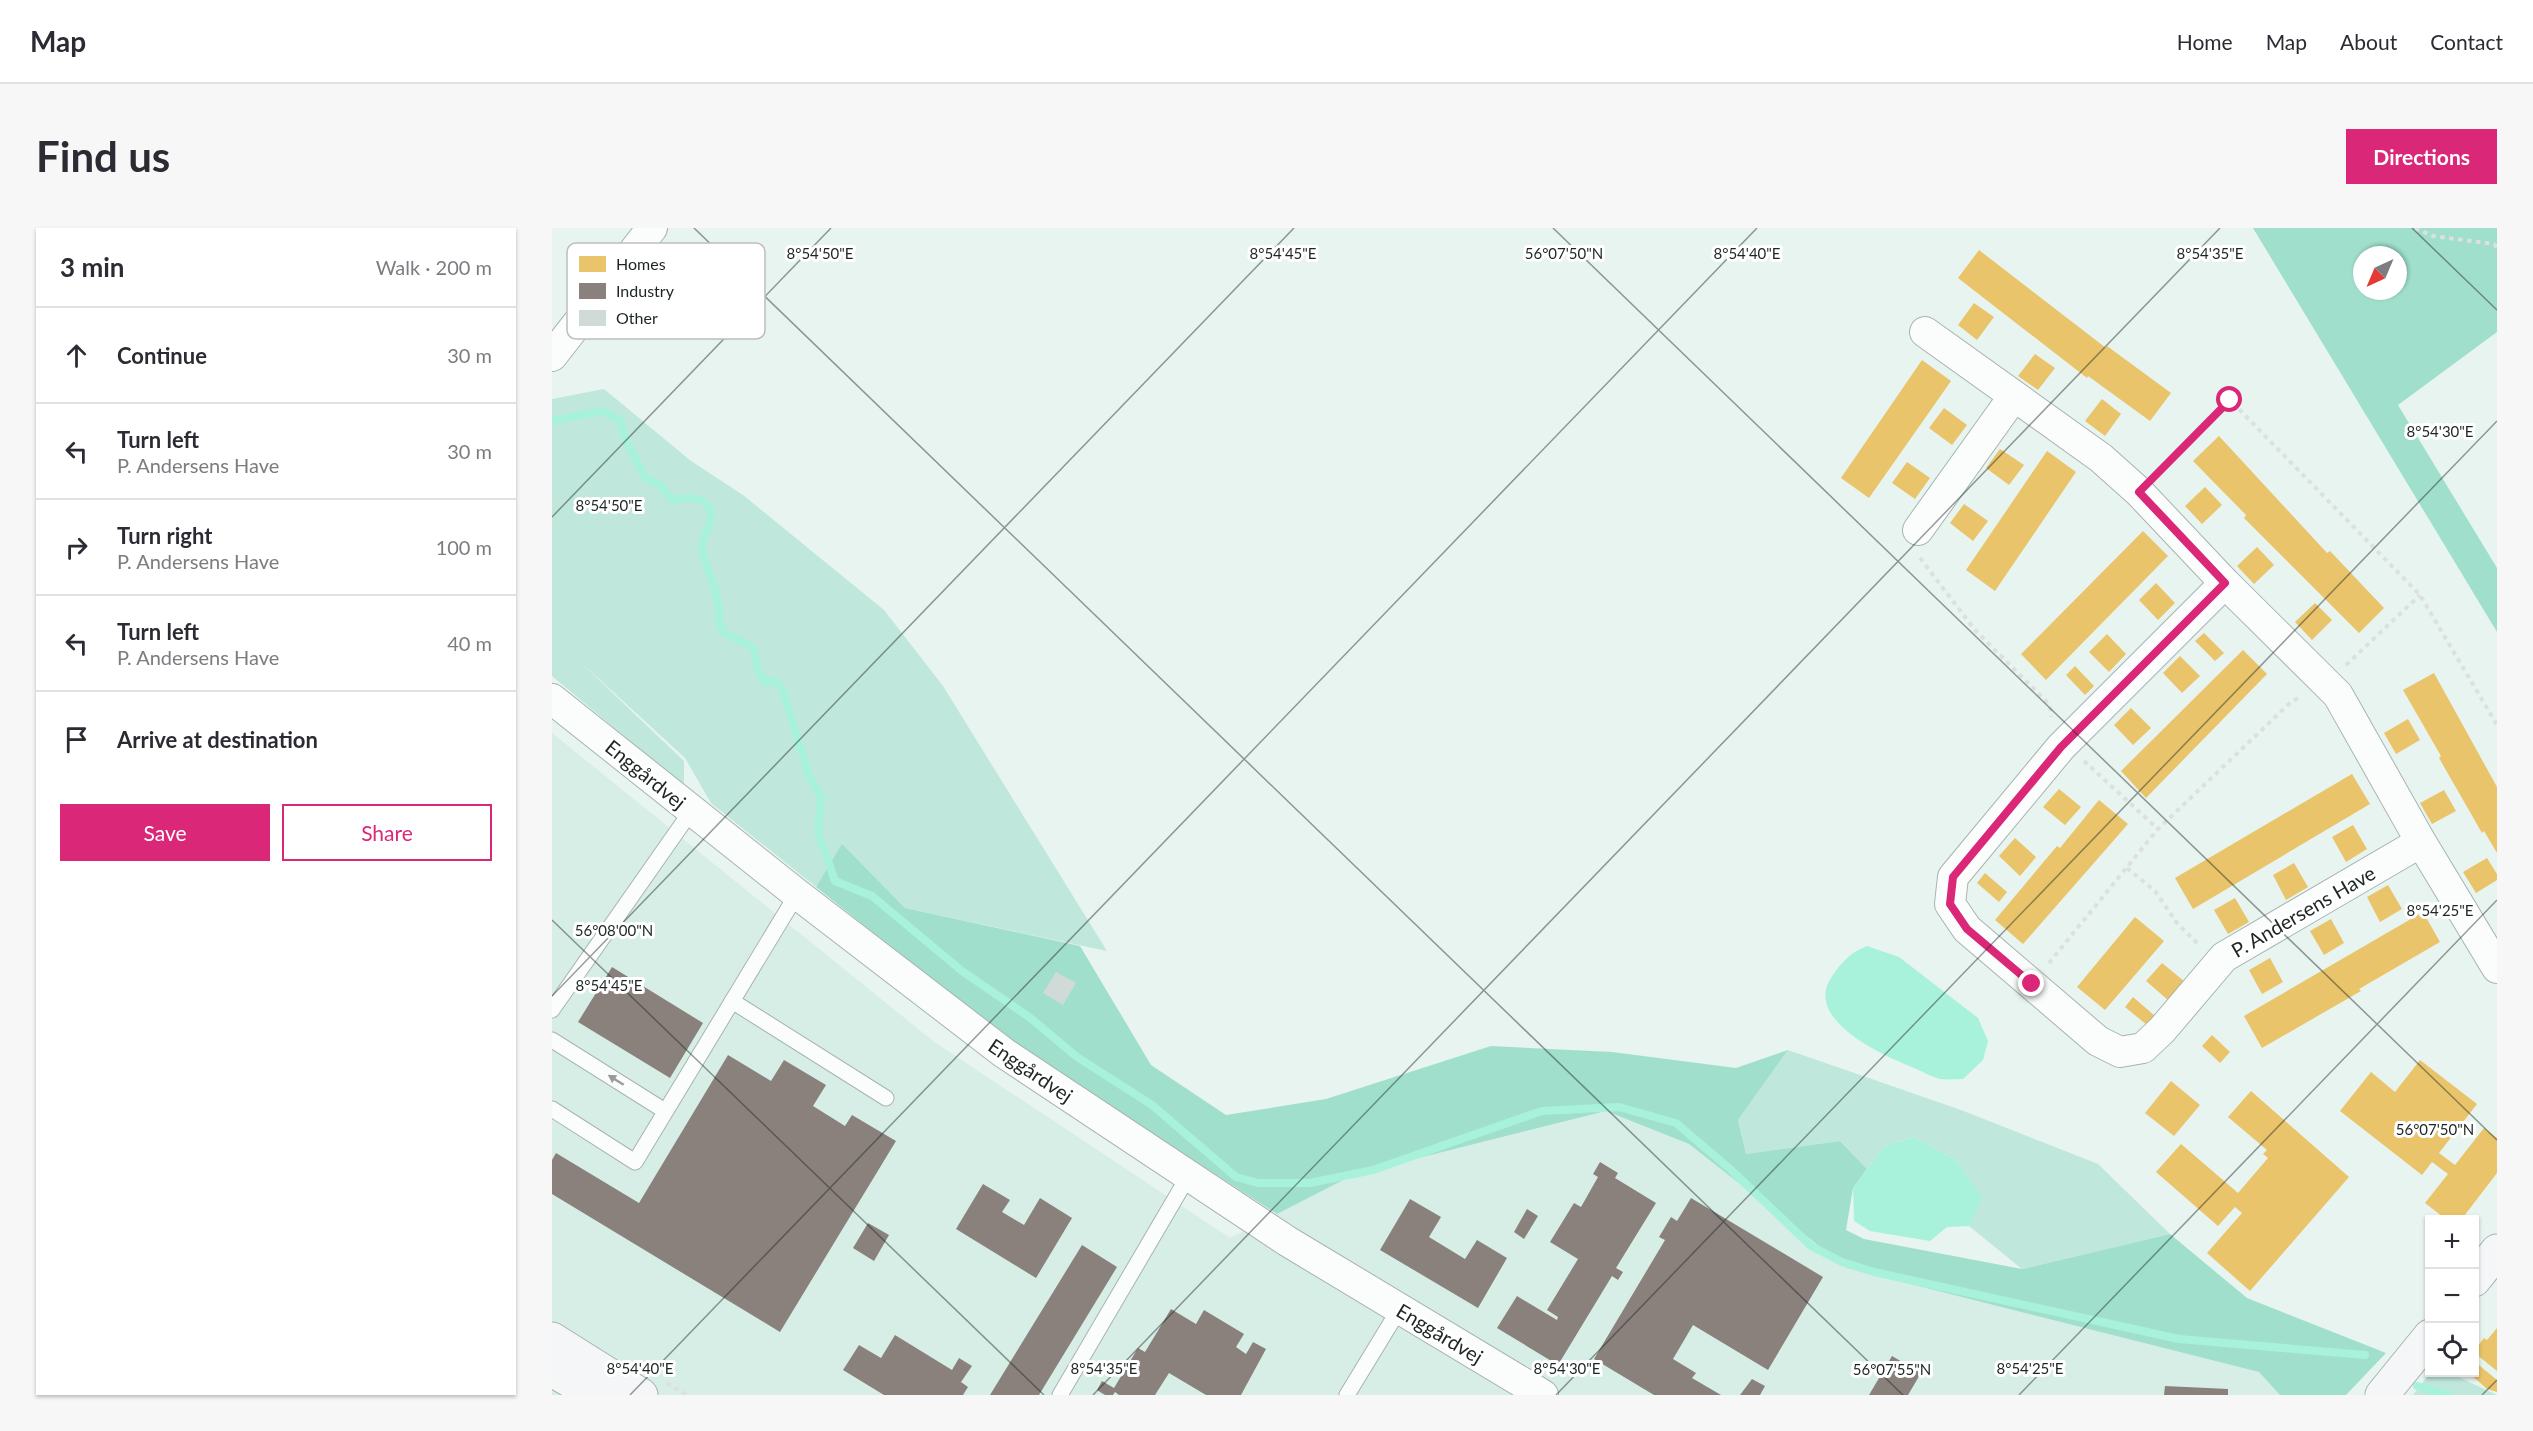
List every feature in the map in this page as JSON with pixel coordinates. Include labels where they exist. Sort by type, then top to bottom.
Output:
[{"type":"street","points":[[640,243],[652,228]]},
{"type":"street","points":[[1925,332],[2101,458],[2139,492],[2225,583],[2338,695],[2421,842],[2497,968]]},
{"type":"street","points":[[552,356],[567,337]]},
{"type":"street","points":[[1918,530],[2014,396]]},
{"type":"street","name":"P. Andersens Have","points":[[2225,583],[2065,744],[1953,877],[1950,904],[1967,929],[2097,1041],[2120,1052],[2143,1048],[2162,1030],[2224,957],[2421,842]]},
{"type":"street","name":"Enggårdvej","points":[[552,699],[796,894],[1004,1053],[1287,1241],[1543,1395]]},
{"type":"street","points":[[2479,1275],[2497,1251]]},
{"type":"street","points":[[552,1339],[641,1395]]},
{"type":"street","points":[[2382,1395],[2425,1342]]},
{"type":"street","points":[[552,1370],[596,1395]]},
{"type":"lane","points":[[552,1010],[692,810]]},
{"type":"lane","points":[[552,1109],[635,1162],[796,894]]},
{"type":"lane","points":[[732,1001],[886,1098]]},
{"type":"lane","points":[[552,1040],[665,1111]]},
{"type":"lane","points":[[1060,1395],[1188,1175]]},
{"type":"lane","points":[[1347,1395],[1400,1308]]},
{"type":"path","points":[[2415,228],[2433,236],[2493,244],[2497,247]]},
{"type":"path","points":[[2139,492],[2230,400],[2420,596],[2497,724]]},
{"type":"path","points":[[1918,530],[1914,540],[1918,555],[1976,630],[2046,701],[2051,710],[2049,726],[2065,744],[2158,830]]},
{"type":"path","points":[[2032,984],[2158,830],[2292,701],[2324,682],[2420,596]]},
{"type":"path","points":[[2127,868],[2155,891],[2177,923],[2218,964]]},
{"type":"shaded area","points":[[2253,228],[2497,228],[2497,332],[2398,405],[2497,568],[2497,632]]},
{"type":"shaded area","points":[[604,389],[691,461],[743,495],[884,610],[943,686],[1107,951],[905,908],[842,845],[816,887],[711,803],[685,758],[575,657],[684,761],[684,786],[552,676],[552,399]]},
{"type":"shaded area","points":[[552,733],[933,1041],[1230,1238],[1355,1174],[1606,1111],[1689,1144],[1847,1268],[2259,1372],[2280,1395],[552,1395]]},
{"type":"shaded area","points":[[842,844],[905,908],[1080,946],[1151,1065],[1226,1115],[1326,1099],[1491,1046],[1612,1052],[1736,1068],[1788,1050],[1738,1120],[1746,1154],[1840,1141],[1867,1169],[1853,1188],[1846,1230],[1864,1239],[2022,1269],[2170,1234],[2247,1298],[2386,1353],[2346,1395],[2280,1395],[2259,1372],[1847,1268],[1689,1144],[1606,1111],[1355,1174],[1277,1214],[1014,1045],[816,887]]},
{"type":"shaded area","points":[[1867,946],[1899,957],[1978,1018],[1988,1041],[1983,1060],[1963,1079],[1933,1077],[1884,1055],[1850,1034],[1836,1021],[1828,1006],[1826,991],[1833,975],[1844,961]]},
{"type":"shaded area","points":[[1788,1050],[1961,1110],[2098,1164],[2170,1234],[2022,1269],[1969,1226],[1981,1198],[1957,1161],[1914,1137],[1884,1146],[1867,1169],[1840,1141],[1746,1154],[1738,1120]]},
{"type":"shaded area","points":[[1914,1137],[1957,1161],[1982,1198],[1969,1226],[1947,1227],[1930,1241],[1870,1231],[1854,1221],[1853,1188],[1884,1146]]},
{"type":"shaded area","points":[[2427,1377],[2459,1377],[2497,1395],[2413,1395]]},
{"type":"building: Homes","points":[[1979,250],[2106,348],[2107,346],[2171,393],[2150,421],[2088,376],[2087,378],[1958,278]]},
{"type":"building: Homes","points":[[1974,303],[1994,317],[1977,340],[1958,325]]},
{"type":"building: Homes","points":[[2035,354],[2055,368],[2038,390],[2018,376]]},
{"type":"building: Homes","points":[[1922,360],[1951,381],[1869,498],[1841,478]]},
{"type":"building: Homes","points":[[2102,399],[2121,414],[2105,436],[2085,421]]},
{"type":"building: Homes","points":[[1944,408],[1967,425],[1952,445],[1929,428]]},
{"type":"building: Homes","points":[[2219,436],[2327,553],[2330,551],[2384,608],[2359,633],[2244,518],[2246,515],[2193,461]]},
{"type":"building: Homes","points":[[2000,449],[2024,465],[2009,485],[1986,468]]},
{"type":"building: Homes","points":[[2047,451],[2076,472],[1995,591],[1966,570]]},
{"type":"building: Homes","points":[[1907,462],[1930,478],[1915,499],[1892,483]]},
{"type":"building: Homes","points":[[2205,487],[2222,505],[2202,524],[2185,506]]},
{"type":"building: Homes","points":[[1964,504],[1988,521],[1973,541],[1950,523]]},
{"type":"building: Homes","points":[[2143,531],[2168,556],[2046,680],[2021,654]]},
{"type":"building: Homes","points":[[2257,547],[2274,565],[2254,584],[2237,566]]},
{"type":"building: Homes","points":[[2156,583],[2175,603],[2158,620],[2139,600]]},
{"type":"building: Homes","points":[[2315,603],[2332,620],[2312,640],[2295,622]]},
{"type":"building: Homes","points":[[2204,633],[2224,653],[2215,661],[2195,641]]},
{"type":"building: Homes","points":[[2107,634],[2126,654],[2109,672],[2089,652]]},
{"type":"building: Homes","points":[[2243,650],[2267,674],[2146,798],[2121,771]]},
{"type":"building: Homes","points":[[2180,656],[2200,676],[2182,693],[2163,673]]},
{"type":"building: Homes","points":[[2075,666],[2094,686],[2085,695],[2066,675]]},
{"type":"building: Homes","points":[[2434,673],[2497,787],[2497,853],[2484,831],[2482,833],[2403,690]]},
{"type":"building: Homes","points":[[2131,708],[2151,728],[2133,745],[2114,725]]},
{"type":"building: Homes","points":[[2408,719],[2420,740],[2396,754],[2384,733]]},
{"type":"building: Homes","points":[[2352,774],[2370,804],[2193,909],[2175,878]]},
{"type":"building: Homes","points":[[2059,789],[2081,807],[2065,825],[2043,807]]},
{"type":"building: Homes","points":[[2444,790],[2456,811],[2432,824],[2420,803]]},
{"type":"building: Homes","points":[[2099,800],[2128,824],[2023,944],[1995,920],[2057,846],[2060,848]]},
{"type":"building: Homes","points":[[2353,825],[2367,849],[2346,862],[2332,837]]},
{"type":"building: Homes","points":[[2015,838],[2036,857],[2020,876],[1999,856]]},
{"type":"building: Homes","points":[[2487,858],[2497,874],[2497,880],[2476,893],[2463,872]]},
{"type":"building: Homes","points":[[2294,863],[2308,887],[2286,900],[2273,875]]},
{"type":"building: Homes","points":[[1985,873],[2007,892],[1999,902],[1977,883]]},
{"type":"building: Homes","points":[[2388,885],[2402,909],[2380,922],[2367,897]]},
{"type":"building: Homes","points":[[2235,898],[2249,922],[2228,934],[2214,910]]},
{"type":"building: Homes","points":[[2423,912],[2440,942],[2262,1048],[2244,1016]]},
{"type":"building: Homes","points":[[2135,917],[2164,941],[2105,1010],[2077,987]]},
{"type":"building: Homes","points":[[2331,919],[2344,943],[2324,955],[2310,931]]},
{"type":"building: Homes","points":[[2270,958],[2283,982],[2262,994],[2249,970]]},
{"type":"building: Homes","points":[[2162,963],[2184,981],[2168,1000],[2146,981]]},
{"type":"building: Homes","points":[[2133,997],[2155,1016],[2147,1025],[2125,1007]]},
{"type":"building: Homes","points":[[2212,1035],[2230,1052],[2220,1063],[2202,1046]]},
{"type":"building: Homes","points":[[2420,1060],[2477,1104],[2439,1153],[2455,1165],[2484,1128],[2497,1138],[2497,1173],[2465,1215],[2441,1215],[2425,1203],[2448,1174],[2432,1162],[2422,1175],[2340,1111],[2371,1072],[2395,1092]]},
{"type":"building: Homes","points":[[2171,1081],[2200,1105],[2174,1136],[2145,1113]]},
{"type":"building: Homes","points":[[2251,1091],[2349,1177],[2250,1291],[2207,1253],[2242,1213],[2235,1207],[2218,1226],[2156,1172],[2181,1144],[2238,1193],[2268,1158],[2263,1154],[2267,1150],[2228,1117]]},
{"type":"building: Homes","points":[[2497,1328],[2497,1371],[2479,1356],[2479,1344],[2484,1338],[2487,1340]]},
{"type":"building: Homes","points":[[2479,1365],[2497,1380],[2497,1392],[2487,1389],[2474,1377],[2479,1377]]},
{"type":"building: Industry","points":[[612,967],[703,1023],[670,1078],[578,1022]]},
{"type":"building: Industry","points":[[728,1055],[771,1081],[784,1060],[826,1085],[813,1106],[845,1126],[852,1115],[896,1141],[780,1332],[552,1194],[552,1160],[556,1153],[639,1203]]},
{"type":"building: Industry","points":[[1600,1162],[1618,1173],[1615,1178],[1656,1203],[1616,1268],[1623,1272],[1618,1280],[1612,1276],[1558,1365],[1497,1328],[1517,1296],[1557,1320],[1558,1317],[1547,1310],[1578,1259],[1550,1242],[1574,1203],[1581,1207],[1598,1177],[1593,1174]]},
{"type":"building: Industry","points":[[983,1184],[1010,1200],[1002,1212],[1024,1225],[1040,1198],[1072,1218],[1036,1278],[956,1229]]},
{"type":"building: Industry","points":[[1691,1198],[1823,1277],[1768,1370],[1693,1325],[1673,1359],[1696,1373],[1692,1378],[1721,1395],[1654,1395],[1594,1359],[1665,1240],[1659,1237],[1671,1217],[1677,1221]]},
{"type":"building: Industry","points":[[1410,1199],[1441,1217],[1429,1237],[1465,1259],[1477,1240],[1507,1258],[1478,1308],[1380,1250]]},
{"type":"building: Industry","points":[[1527,1209],[1538,1216],[1524,1239],[1514,1232]]},
{"type":"building: Industry","points":[[868,1223],[889,1235],[874,1261],[853,1248]]},
{"type":"building: Industry","points":[[1082,1245],[1117,1267],[1039,1395],[990,1395]]},
{"type":"building: Industry","points":[[1171,1309],[1196,1324],[1204,1310],[1244,1334],[1236,1347],[1246,1354],[1253,1342],[1266,1349],[1241,1395],[1206,1395],[1169,1373],[1155,1395],[1119,1395],[1115,1392],[1113,1395],[1105,1395],[1097,1390],[1102,1381],[1114,1388],[1138,1348],[1145,1352]]},
{"type":"building: Industry","points":[[895,1335],[952,1370],[959,1358],[972,1366],[961,1382],[968,1387],[963,1395],[884,1395],[843,1370],[859,1345],[881,1358]]},
{"type":"building: Industry","points":[[1892,1356],[1921,1373],[1908,1395],[1869,1395]]},
{"type":"building: Industry","points":[[1752,1379],[1765,1386],[1760,1395],[1740,1395]]},
{"type":"building: Industry","points":[[2165,1386],[2228,1389],[2228,1395],[2164,1395]]},
{"type":"building: Other","points":[[1056,972],[1076,983],[1063,1005],[1043,993]]},
{"type":"waterway","points":[[552,421],[602,411],[620,420],[626,441],[646,479],[659,484],[672,500],[698,499],[707,504],[711,518],[702,549],[716,594],[721,631],[753,647],[758,671],[766,683],[773,680],[782,688],[809,776],[821,796],[818,832],[835,881],[872,896],[962,971],[1029,1017],[1077,1057],[1152,1105],[1236,1177],[1258,1183],[1310,1183],[1373,1170],[1542,1111],[1619,1107],[1676,1123],[1730,1169],[1811,1246],[1842,1262],[1874,1272],[2179,1339],[2365,1355]]},
{"type":"waterway","points":[[2417,1386],[2449,1395]]},
{"type":"route","points":[[2032,984],[1967,929],[1950,904],[1953,877],[2061,747],[2225,583],[2139,492],[2230,400]]}]
